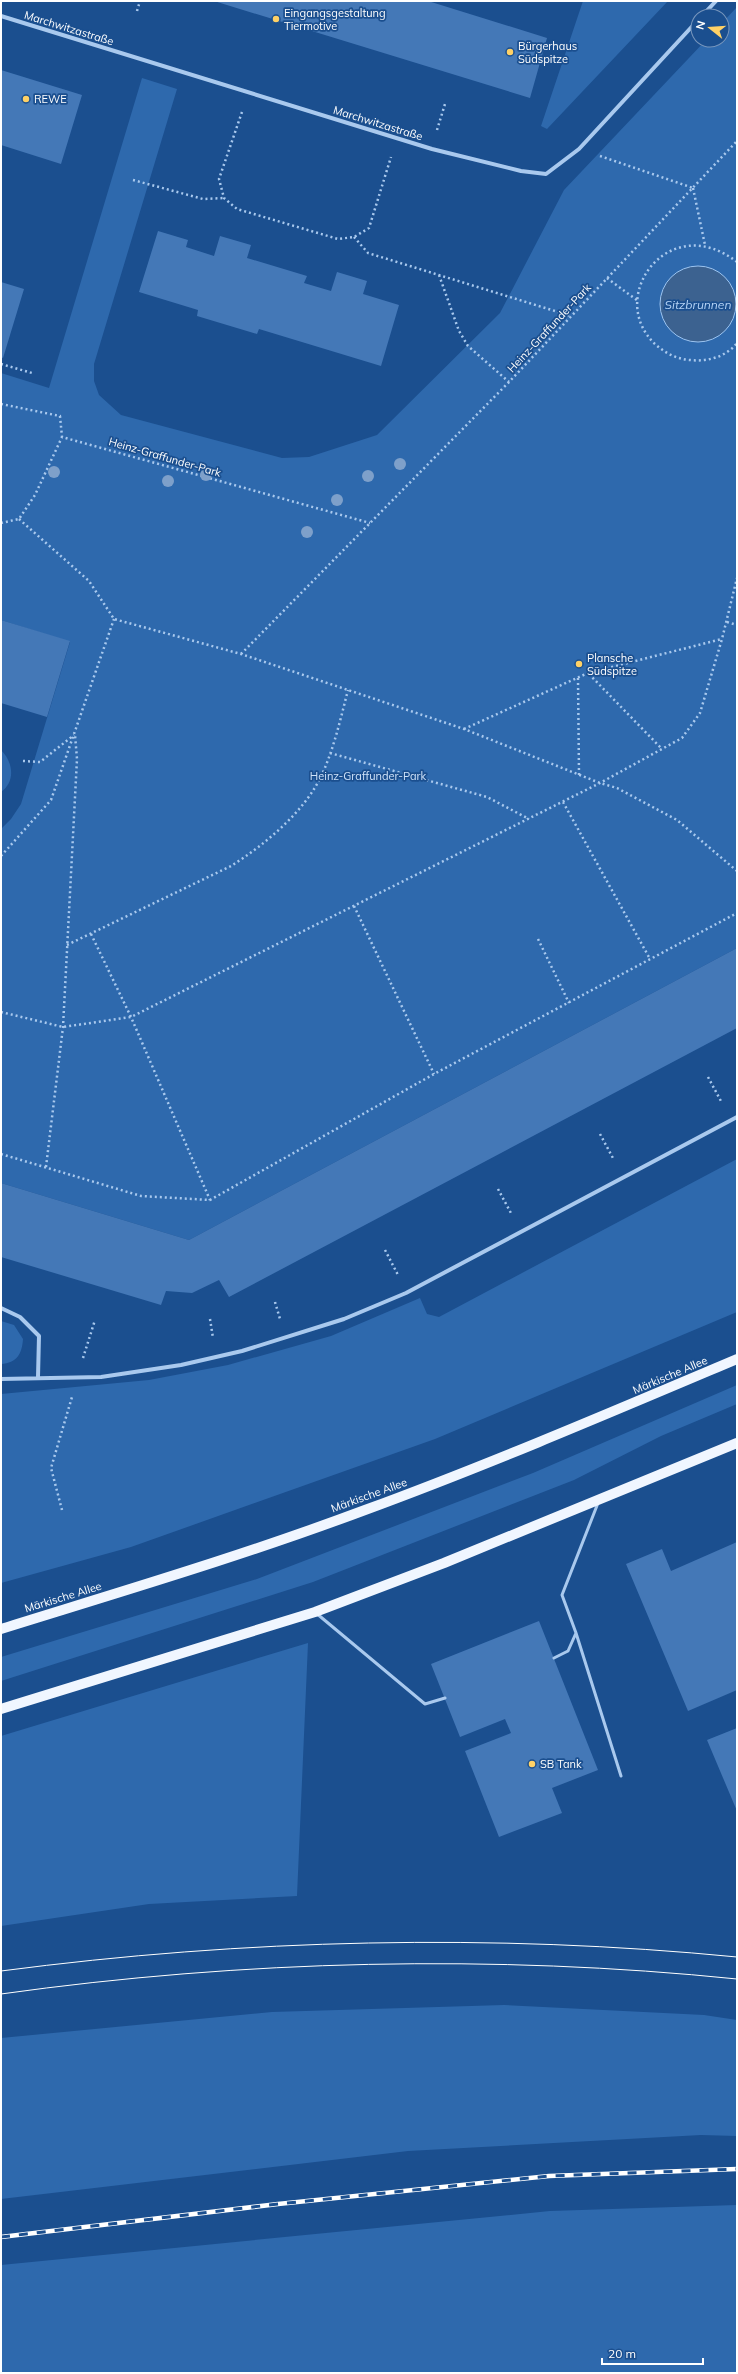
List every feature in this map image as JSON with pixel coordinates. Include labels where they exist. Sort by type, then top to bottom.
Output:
[{"type":"main road","name":"Märkische Allee","points":[[1,1629],[235,1556],[356,1513],[486,1464],[737,1359]]},
{"type":"main road","points":[[1,1709],[315,1612],[599,1501],[737,1443]]},
{"type":"street","name":"Marchwitzastraße","points":[[1,16],[397,139],[521,171],[546,174],[579,149],[690,29]]},
{"type":"street","points":[[1,1379],[38,1377],[101,1377],[181,1365],[242,1351],[344,1319],[406,1293],[737,1117]]},
{"type":"street","points":[[1,1308],[20,1317],[39,1336],[38,1377]]},
{"type":"lane","points":[[599,1501],[562,1595],[576,1633],[622,1776]]},
{"type":"lane","points":[[315,1612],[425,1704],[445,1698]]},
{"type":"lane","points":[[554,1658],[568,1651],[576,1633]]},
{"type":"path","points":[[137,11],[140,1]]},
{"type":"path","points":[[248,92],[219,179],[224,198],[237,209],[338,239],[354,237],[368,228],[397,139]]},
{"type":"path","points":[[432,149],[445,104]]},
{"type":"path","name":"Heinz-Graffunder-Park","points":[[241,654],[508,382],[737,141]]},
{"type":"path","points":[[579,149],[692,188],[704,245]]},
{"type":"path","points":[[133,180],[203,199],[224,198]]},
{"type":"path","points":[[354,237],[368,252],[571,316]]},
{"type":"path","points":[[737,262],[723,251],[704,245],[685,245],[666,252],[651,265],[641,282],[638,302],[640,321],[650,338],[664,352],[681,359],[699,361],[718,357],[737,343]]},
{"type":"path","points":[[439,275],[459,331],[468,346],[508,382]]},
{"type":"path","points":[[607,278],[638,302]]},
{"type":"path","points":[[1,364],[32,373]]},
{"type":"path","points":[[1,404],[60,416],[62,437],[35,495],[19,519],[1,523]]},
{"type":"path","name":"Heinz-Graffunder-Park","points":[[62,437],[370,523]]},
{"type":"path","points":[[19,519],[89,581],[114,619],[241,654],[464,729],[579,775],[617,788],[676,820],[737,871]]},
{"type":"path","points":[[1,1012],[63,1027],[131,1017],[563,802],[682,738],[700,713],[727,622],[737,578]]},
{"type":"path","points":[[1,856],[51,800],[75,735],[114,619]]},
{"type":"path","points":[[727,622],[737,625]]},
{"type":"path","points":[[464,729],[588,673],[722,639]]},
{"type":"path","points":[[588,673],[662,749]]},
{"type":"path","points":[[578,678],[579,775]]},
{"type":"path","points":[[67,945],[231,866],[254,851],[281,828],[307,797],[324,771],[348,690]]},
{"type":"path","points":[[23,761],[40,762],[75,735]]},
{"type":"path","points":[[46,1167],[63,1027],[77,759],[75,735]]},
{"type":"path","points":[[330,753],[487,797],[528,819]]},
{"type":"path","points":[[563,802],[650,959]]},
{"type":"path","points":[[354,906],[434,1074]]},
{"type":"path","points":[[1,1154],[141,1196],[210,1200],[434,1074],[737,913]]},
{"type":"path","points":[[91,934],[131,1017],[210,1200]]},
{"type":"path","points":[[538,939],[569,1003]]},
{"type":"path","points":[[708,1077],[731,1120]]},
{"type":"path","points":[[600,1134],[622,1178]]},
{"type":"path","points":[[498,1189],[520,1232]]},
{"type":"path","points":[[385,1250],[406,1293]]},
{"type":"path","points":[[62,1510],[51,1468],[95,1320]]},
{"type":"green space","points":[[583,1],[668,1],[547,129],[541,126]]},
{"type":"green space","name":"Heinz-Graffunder-Park","points":[[737,7],[737,948],[189,1240],[1,1183],[1,829],[11,819],[21,804],[70,642],[1,620],[1,373],[49,388],[142,78],[177,89],[94,364],[94,381],[99,395],[121,415],[282,458],[309,457],[377,435],[500,313],[564,190],[698,48],[730,48],[730,14]]},
{"type":"green space","points":[[1,750],[8,760],[11,777],[6,788],[1,792]]},
{"type":"green space","points":[[737,1159],[737,1312],[435,1439],[131,1547],[1,1583],[1,1394],[149,1380],[228,1365],[331,1336],[420,1298],[427,1314],[439,1317]]},
{"type":"green space","points":[[1,1321],[14,1325],[23,1339],[18,1357],[11,1362],[1,1364]]},
{"type":"green space","points":[[737,1385],[737,1404],[661,1436],[574,1480],[313,1582],[1,1681],[1,1657],[257,1579],[533,1473]]},
{"type":"green space","points":[[308,1643],[297,1896],[149,1904],[1,1926],[1,1736]]},
{"type":"green space","points":[[504,2005],[704,2015],[737,2020],[737,2136],[701,2135],[408,2151],[1,2199],[1,2038],[272,2012]]},
{"type":"green space","points":[[737,2205],[737,2373],[1,2373],[1,2265],[550,2211]]},
{"type":"water","name":"Sitzbrunnen","points":[[698,266],[713,269],[725,277],[733,289],[736,304],[733,319],[725,331],[713,339],[698,342],[683,339],[671,331],[663,319],[660,304],[663,289],[671,277],[683,269]]},
{"type":"building","points":[[214,1],[428,1],[547,38],[530,98]]},
{"type":"building","points":[[1,70],[82,95],[61,164],[1,145]]},
{"type":"building","points":[[158,231],[188,240],[186,247],[214,256],[220,236],[251,245],[247,258],[307,276],[304,283],[331,291],[337,272],[367,281],[363,294],[399,305],[381,366],[259,329],[257,334],[197,316],[198,310],[139,292]]},
{"type":"building","points":[[1,282],[24,289],[3,358],[1,357]]},
{"type":"building","points":[[1,620],[70,641],[47,717],[1,703]]},
{"type":"building","points":[[737,948],[737,1028],[229,1297],[219,1280],[192,1293],[166,1291],[161,1305],[1,1257],[1,1183],[189,1240]]},
{"type":"building","points":[[737,1542],[737,1690],[688,1711],[626,1564],[662,1549],[671,1571]]},
{"type":"building","points":[[539,1621],[598,1770],[552,1788],[562,1813],[499,1837],[465,1751],[511,1733],[505,1719],[460,1737],[431,1664]]},
{"type":"building","points":[[737,1728],[737,1811],[707,1740]]},
{"type":"tram line","points":[[1,1971],[93,1960],[184,1952],[277,1946],[369,1943],[461,1942],[553,1945],[645,1949],[737,1957]]},
{"type":"tram line","points":[[1,1994],[184,1974],[369,1964],[553,1966],[645,1971],[737,1979]]},
{"type":"railway","points":[[1,2237],[278,2204],[549,2176],[737,2169]]},
{"type":"place","name":"Eingangsgestaltung Tiermotive","points":[[276,19]]},
{"type":"place","name":"Bürgerhaus Südspitze","points":[[510,52]]},
{"type":"place","name":"REWE","points":[[26,99]]},
{"type":"place","name":"Plansche Südspitze","points":[[579,664]]},
{"type":"place","name":"SB Tank","points":[[532,1764]]}]
